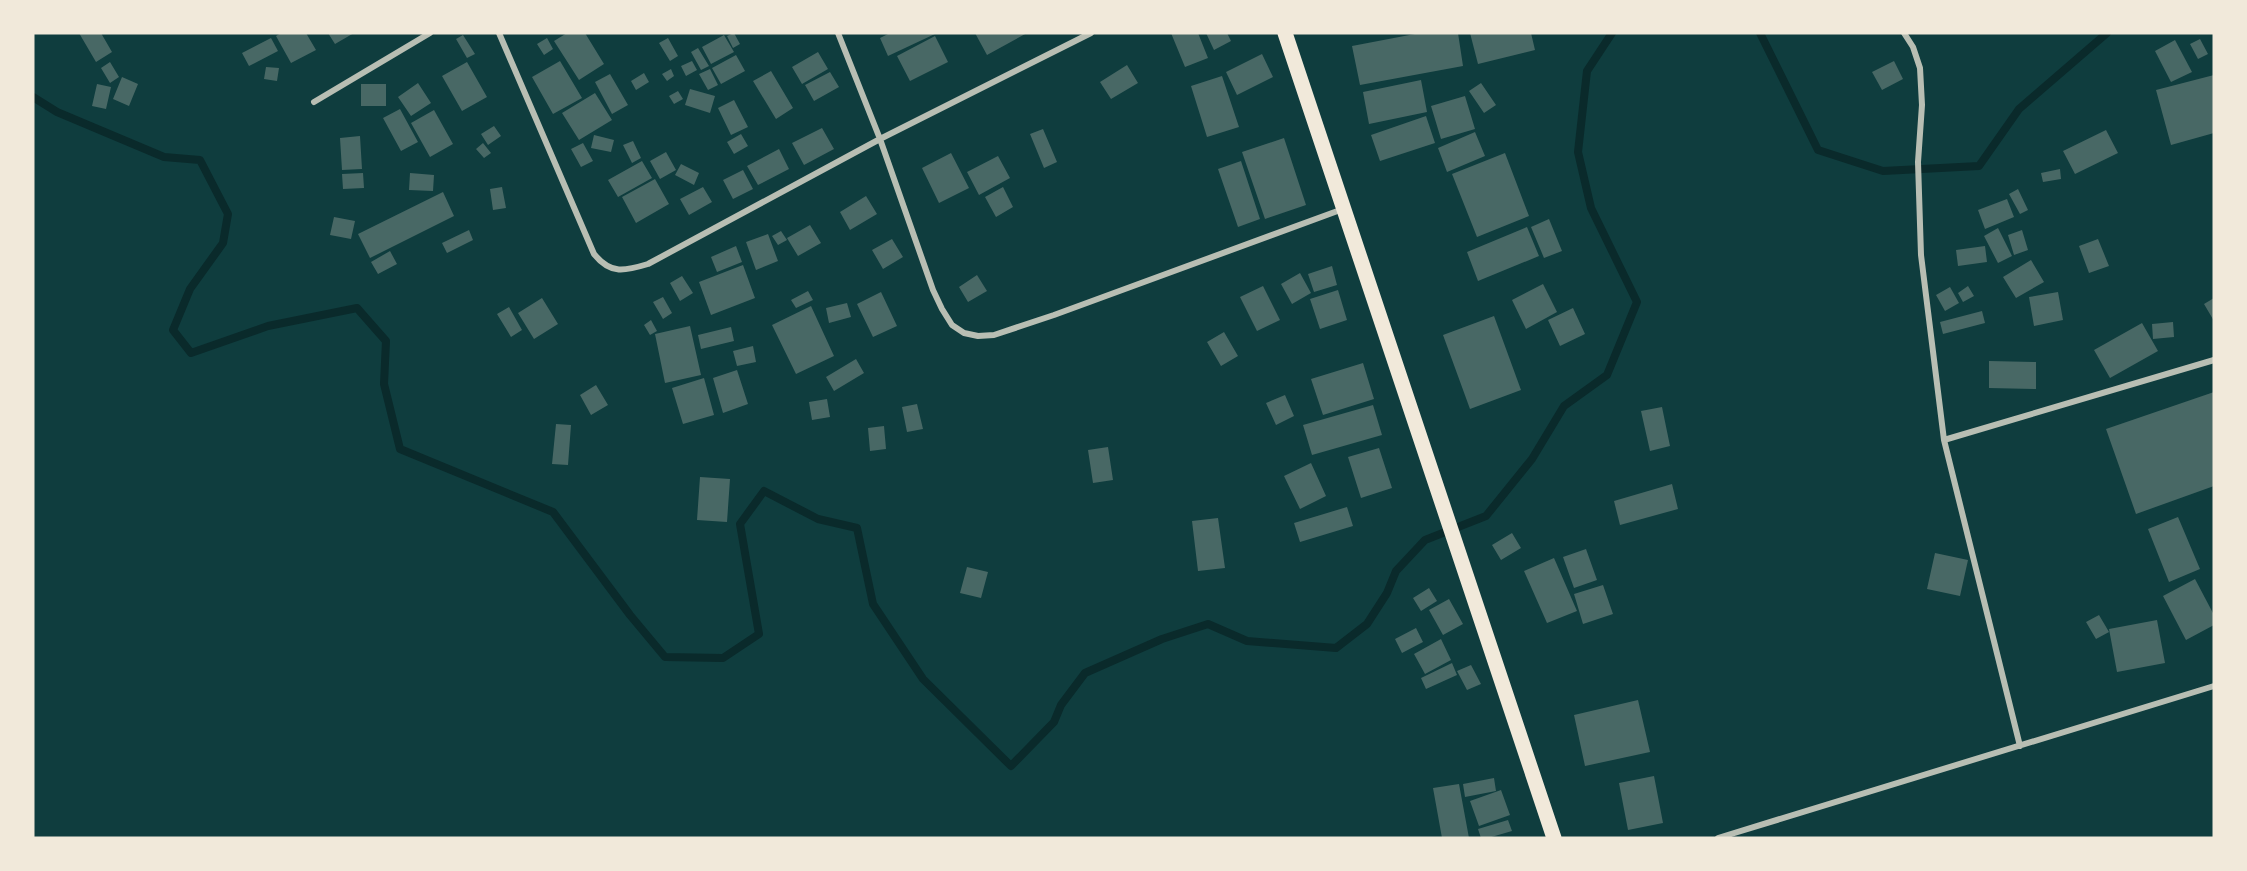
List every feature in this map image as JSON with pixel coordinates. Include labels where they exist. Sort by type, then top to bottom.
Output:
[{"type":"main road","points":[[1285,33],[1554,838]]},
{"type":"street","points":[[314,102],[430,33]]},
{"type":"street","points":[[499,33],[586,239],[602,263],[612,269],[629,269],[648,264],[880,139],[1091,33]]},
{"type":"street","points":[[837,33],[880,139],[942,309],[952,325],[964,333],[978,336],[994,335],[1344,208]]},
{"type":"street","points":[[1904,33],[1920,68],[1922,105],[1918,162],[1921,255],[1944,440],[2020,746]]},
{"type":"street","points":[[1944,440],[2214,360]]},
{"type":"street","points":[[1718,838],[2214,686]]},
{"type":"building","points":[[79,33],[101,33],[112,52],[96,62]]},
{"type":"building","points":[[281,33],[306,33],[316,50],[291,63],[276,36]]},
{"type":"building","points":[[328,33],[354,33],[335,44]]},
{"type":"building","points":[[567,33],[585,33],[604,64],[579,80],[554,41]]},
{"type":"building","points":[[734,33],[740,44],[733,48],[727,36]]},
{"type":"building","points":[[890,33],[937,33],[888,56],[880,38]]},
{"type":"building","points":[[975,33],[1027,33],[987,55]]},
{"type":"building","points":[[1171,33],[1198,33],[1208,58],[1185,67]]},
{"type":"building","points":[[1206,33],[1227,33],[1231,41],[1214,50]]},
{"type":"building","points":[[1420,33],[1458,33],[1463,66],[1360,85],[1352,46]]},
{"type":"building","points":[[1470,33],[1531,33],[1535,50],[1478,64]]},
{"type":"building","points":[[463,35],[475,54],[467,58],[456,39]]},
{"type":"building","points":[[724,35],[734,52],[711,64],[702,47]]},
{"type":"building","points":[[935,36],[948,62],[910,81],[897,56]]},
{"type":"building","points":[[271,38],[278,51],[249,66],[242,53]]},
{"type":"building","points":[[547,38],[553,49],[544,55],[537,44]]},
{"type":"building","points":[[668,38],[678,56],[670,61],[659,43]]},
{"type":"building","points":[[2200,39],[2208,54],[2198,59],[2190,44]]},
{"type":"building","points":[[2175,40],[2192,72],[2171,82],[2155,51]]},
{"type":"building","points":[[698,48],[709,66],[701,70],[691,52]]},
{"type":"building","points":[[818,52],[828,69],[802,84],[792,67]]},
{"type":"building","points":[[1262,54],[1273,77],[1237,95],[1226,72]]},
{"type":"building","points":[[736,55],[745,71],[721,84],[712,68]]},
{"type":"building","points":[[560,61],[582,98],[553,114],[532,77]]},
{"type":"building","points":[[692,61],[697,70],[686,76],[681,66]]},
{"type":"building","points":[[1894,61],[1903,79],[1882,90],[1872,72]]},
{"type":"building","points":[[110,62],[119,77],[110,83],[101,68]]},
{"type":"building","points":[[467,62],[487,97],[462,111],[442,76]]},
{"type":"building","points":[[1127,65],[1138,83],[1111,99],[1100,82]]},
{"type":"building","points":[[266,67],[279,68],[277,81],[264,79]]},
{"type":"building","points":[[671,69],[674,76],[667,81],[662,74]]},
{"type":"building","points":[[710,69],[718,85],[708,90],[699,74]]},
{"type":"building","points":[[771,71],[793,108],[776,119],[753,81]]},
{"type":"building","points":[[830,72],[839,87],[814,101],[805,85]]},
{"type":"building","points":[[644,73],[649,82],[636,90],[631,81]]},
{"type":"building","points":[[610,74],[628,105],[612,114],[595,82]]},
{"type":"building","points":[[2214,75],[2214,133],[2171,145],[2156,90]]},
{"type":"building","points":[[1222,76],[1239,127],[1207,137],[1191,86]]},
{"type":"building","points":[[122,77],[138,84],[129,106],[113,99]]},
{"type":"building","points":[[1421,80],[1427,112],[1369,124],[1363,92]]},
{"type":"building","points":[[418,83],[431,103],[411,116],[398,97]]},
{"type":"building","points":[[1481,83],[1496,105],[1484,113],[1469,91]]},
{"type":"building","points":[[97,84],[111,87],[106,109],[92,106]]},
{"type":"building","points":[[361,84],[386,84],[386,106],[361,106]]},
{"type":"building","points":[[690,89],[715,96],[710,113],[685,105]]},
{"type":"building","points":[[678,91],[683,99],[674,104],[669,96]]},
{"type":"building","points":[[595,93],[612,120],[579,140],[562,113]]},
{"type":"building","points":[[1465,96],[1475,129],[1441,139],[1431,106]]},
{"type":"building","points":[[734,100],[748,127],[731,135],[718,108]]},
{"type":"building","points":[[400,109],[418,142],[401,151],[383,118]]},
{"type":"building","points":[[434,110],[453,144],[430,157],[411,123]]},
{"type":"building","points":[[1426,116],[1435,143],[1380,161],[1371,135]]},
{"type":"building","points":[[494,126],[501,136],[488,145],[481,134]]},
{"type":"building","points":[[822,128],[834,149],[804,165],[792,143]]},
{"type":"building","points":[[1043,129],[1057,162],[1044,168],[1030,134]]},
{"type":"building","points":[[2106,130],[2118,153],[2075,174],[2063,151]]},
{"type":"building","points":[[1475,132],[1485,156],[1447,172],[1438,148]]},
{"type":"building","points":[[741,134],[748,146],[734,154],[727,142]]},
{"type":"building","points":[[594,135],[614,140],[611,152],[591,148]]},
{"type":"building","points":[[360,136],[362,169],[342,170],[340,138]]},
{"type":"building","points":[[1284,138],[1306,205],[1265,219],[1242,152]]},
{"type":"building","points":[[633,141],[641,158],[632,163],[623,145]]},
{"type":"building","points":[[483,143],[491,153],[484,158],[476,149]]},
{"type":"building","points":[[583,143],[593,161],[581,167],[571,149]]},
{"type":"building","points":[[779,149],[789,169],[758,185],[747,166]]},
{"type":"building","points":[[666,152],[676,170],[660,179],[650,161]]},
{"type":"building","points":[[951,153],[969,188],[939,203],[922,168]]},
{"type":"building","points":[[1505,153],[1529,216],[1477,237],[1452,174]]},
{"type":"building","points":[[998,156],[1010,178],[979,195],[967,172]]},
{"type":"building","points":[[642,161],[652,178],[618,197],[608,180]]},
{"type":"building","points":[[1241,161],[1260,219],[1238,227],[1218,169]]},
{"type":"building","points":[[681,164],[699,173],[694,185],[675,175]]},
{"type":"building","points":[[2060,169],[2061,179],[2043,182],[2041,173]]},
{"type":"building","points":[[743,170],[753,189],[733,199],[723,180]]},
{"type":"building","points":[[363,173],[364,188],[343,189],[342,174]]},
{"type":"building","points":[[410,173],[434,175],[433,191],[409,190]]},
{"type":"building","points":[[655,179],[669,204],[636,223],[622,197]]},
{"type":"building","points":[[502,187],[506,208],[493,210],[490,189]]},
{"type":"building","points":[[703,187],[712,202],[689,215],[680,199]]},
{"type":"building","points":[[1003,187],[1013,207],[996,217],[985,197]]},
{"type":"building","points":[[2018,189],[2028,210],[2020,214],[2009,194]]},
{"type":"building","points":[[443,192],[454,216],[370,258],[358,234]]},
{"type":"building","points":[[866,196],[877,214],[850,230],[840,212]]},
{"type":"building","points":[[2007,199],[2014,217],[1985,229],[1978,210]]},
{"type":"building","points":[[334,217],[355,221],[351,239],[330,235]]},
{"type":"building","points":[[1549,219],[1562,251],[1544,258],[1531,227]]},
{"type":"building","points":[[810,225],[821,243],[798,256],[787,238]]},
{"type":"building","points":[[1527,227],[1539,256],[1478,281],[1467,252]]},
{"type":"building","points":[[1998,228],[2012,256],[1998,263],[1984,236]]},
{"type":"building","points":[[469,230],[473,240],[447,253],[442,243]]},
{"type":"building","points":[[2022,230],[2028,250],[2014,255],[2008,235]]},
{"type":"building","points":[[781,231],[787,240],[778,245],[772,236]]},
{"type":"building","points":[[768,234],[778,261],[756,270],[746,242]]},
{"type":"building","points":[[892,239],[903,257],[883,269],[872,250]]},
{"type":"building","points":[[2098,239],[2109,266],[2089,273],[2079,246]]},
{"type":"building","points":[[736,246],[742,262],[717,272],[711,257]]},
{"type":"building","points":[[1985,246],[1987,262],[1958,266],[1956,250]]},
{"type":"building","points":[[390,251],[397,264],[378,274],[371,262]]},
{"type":"building","points":[[2031,260],[2044,282],[2016,298],[2003,277]]},
{"type":"building","points":[[743,265],[755,298],[711,315],[699,282]]},
{"type":"building","points":[[1332,266],[1337,285],[1314,292],[1308,274]]},
{"type":"building","points":[[1300,273],[1311,293],[1292,304],[1281,284]]},
{"type":"building","points":[[977,275],[987,291],[968,302],[959,287]]},
{"type":"building","points":[[682,276],[693,293],[680,301],[670,283]]},
{"type":"building","points":[[1543,284],[1557,312],[1526,329],[1512,300]]},
{"type":"building","points":[[1263,286],[1280,320],[1257,331],[1240,297]]},
{"type":"building","points":[[1968,286],[1974,296],[1963,302],[1958,293]]},
{"type":"building","points":[[1950,287],[1959,303],[1945,311],[1936,295]]},
{"type":"building","points":[[1338,290],[1347,320],[1320,329],[1310,299]]},
{"type":"building","points":[[808,291],[813,300],[796,308],[791,300]]},
{"type":"building","points":[[881,292],[897,326],[873,337],[857,304]]},
{"type":"building","points":[[2058,292],[2063,320],[2034,326],[2029,297]]},
{"type":"building","points":[[663,297],[672,313],[663,319],[653,302]]},
{"type":"building","points":[[542,298],[558,324],[534,339],[518,313]]},
{"type":"building","points":[[2214,298],[2214,321],[2204,304]]},
{"type":"building","points":[[847,303],[851,317],[829,323],[826,308]]},
{"type":"building","points":[[811,306],[834,356],[796,374],[772,325]]},
{"type":"building","points":[[509,307],[522,330],[511,337],[497,314]]},
{"type":"building","points":[[1573,308],[1585,334],[1560,346],[1548,320]]},
{"type":"building","points":[[1982,311],[1985,323],[1943,334],[1940,322]]},
{"type":"building","points":[[1494,316],[1521,390],[1470,409],[1443,335]]},
{"type":"building","points":[[651,320],[657,331],[650,335],[644,325]]},
{"type":"building","points":[[2173,322],[2174,337],[2153,339],[2152,324]]},
{"type":"building","points":[[2142,323],[2158,351],[2110,378],[2094,350]]},
{"type":"building","points":[[690,326],[701,375],[665,383],[655,334]]},
{"type":"building","points":[[731,327],[734,341],[701,349],[698,335]]},
{"type":"building","points":[[1224,332],[1238,356],[1221,366],[1207,342]]},
{"type":"building","points":[[753,346],[756,362],[737,366],[733,351]]},
{"type":"building","points":[[856,359],[864,373],[834,391],[826,377]]},
{"type":"building","points":[[1989,361],[2036,362],[2036,389],[1989,388]]},
{"type":"building","points":[[1363,363],[1374,399],[1323,415],[1311,379]]},
{"type":"building","points":[[737,370],[748,404],[723,413],[713,378]]},
{"type":"building","points":[[704,378],[714,415],[683,424],[672,388]]},
{"type":"building","points":[[596,385],[608,405],[591,415],[580,395]]},
{"type":"building","points":[[2214,392],[2214,486],[2136,514],[2106,429]]},
{"type":"building","points":[[1285,395],[1294,416],[1276,425],[1266,403]]},
{"type":"building","points":[[827,399],[830,417],[812,420],[809,402]]},
{"type":"building","points":[[917,404],[923,429],[907,432],[902,407]]},
{"type":"building","points":[[1373,405],[1382,435],[1312,455],[1303,425]]},
{"type":"building","points":[[1662,407],[1670,446],[1650,451],[1641,411]]},
{"type":"building","points":[[556,424],[571,425],[568,465],[552,464]]},
{"type":"building","points":[[884,426],[886,449],[870,451],[868,428]]},
{"type":"building","points":[[1108,447],[1113,480],[1093,483],[1088,450]]},
{"type":"building","points":[[1379,448],[1392,488],[1361,498],[1348,457]]},
{"type":"building","points":[[1311,463],[1326,496],[1300,509],[1284,476]]},
{"type":"building","points":[[700,477],[730,479],[727,522],[697,520]]},
{"type":"building","points":[[1672,484],[1678,509],[1620,525],[1614,501]]},
{"type":"building","points":[[1347,507],[1353,526],[1300,542],[1294,523]]},
{"type":"building","points":[[2178,517],[2200,569],[2169,582],[2148,529]]},
{"type":"building","points":[[1218,518],[1225,568],[1198,571],[1192,521]]},
{"type":"building","points":[[1512,533],[1521,548],[1501,560],[1492,545]]},
{"type":"building","points":[[1586,549],[1597,580],[1574,588],[1563,557]]},
{"type":"building","points":[[1935,553],[1968,560],[1960,596],[1927,589]]},
{"type":"building","points":[[1554,558],[1577,611],[1547,623],[1524,571]]},
{"type":"building","points":[[967,567],[988,572],[981,598],[960,593]]},
{"type":"building","points":[[2195,579],[2214,615],[2214,625],[2186,640],[2163,596]]},
{"type":"building","points":[[1603,585],[1613,614],[1583,624],[1574,594]]},
{"type":"building","points":[[1429,588],[1437,601],[1421,611],[1413,598]]},
{"type":"building","points":[[1449,599],[1463,624],[1443,635],[1429,610]]},
{"type":"building","points":[[2099,615],[2109,632],[2096,639],[2086,622]]},
{"type":"building","points":[[2157,620],[2165,663],[2117,672],[2109,629]]},
{"type":"building","points":[[1416,628],[1423,642],[1402,653],[1395,639]]},
{"type":"building","points":[[1441,639],[1451,660],[1425,674],[1414,654]]},
{"type":"building","points":[[1452,663],[1457,675],[1426,689],[1421,678]]},
{"type":"building","points":[[1471,665],[1481,684],[1467,690],[1457,671]]},
{"type":"building","points":[[1638,700],[1650,752],[1585,766],[1574,715]]},
{"type":"building","points":[[1654,776],[1663,823],[1628,830],[1619,783]]},
{"type":"building","points":[[1494,778],[1496,791],[1465,797],[1463,784]]},
{"type":"building","points":[[1459,784],[1469,838],[1442,838],[1433,788]]},
{"type":"building","points":[[1501,790],[1510,815],[1479,826],[1470,801]]},
{"type":"building","points":[[1508,820],[1512,831],[1481,838],[1478,829]]},
{"type":"waterway","points":[[33,97],[57,112],[164,157],[200,160],[228,214],[223,243],[190,289],[173,330],[191,353],[268,326],[357,308],[386,341],[384,384],[400,449],[553,512],[630,615],[665,657],[723,658],[759,634],[740,524],[764,491],[818,519],[857,528],[873,604],[923,679],[1011,766],[1054,722],[1061,705],[1085,673],[1162,639],[1208,624],[1247,641],[1336,648],[1367,624],[1387,593],[1396,571],[1425,540],[1486,516],[1532,459],[1564,406],[1607,375],[1637,302],[1591,208],[1578,152],[1587,71],[1612,33]]},
{"type":"waterway","points":[[1760,33],[1818,150],[1883,171],[1979,166],[2019,109],[2107,33]]}]
